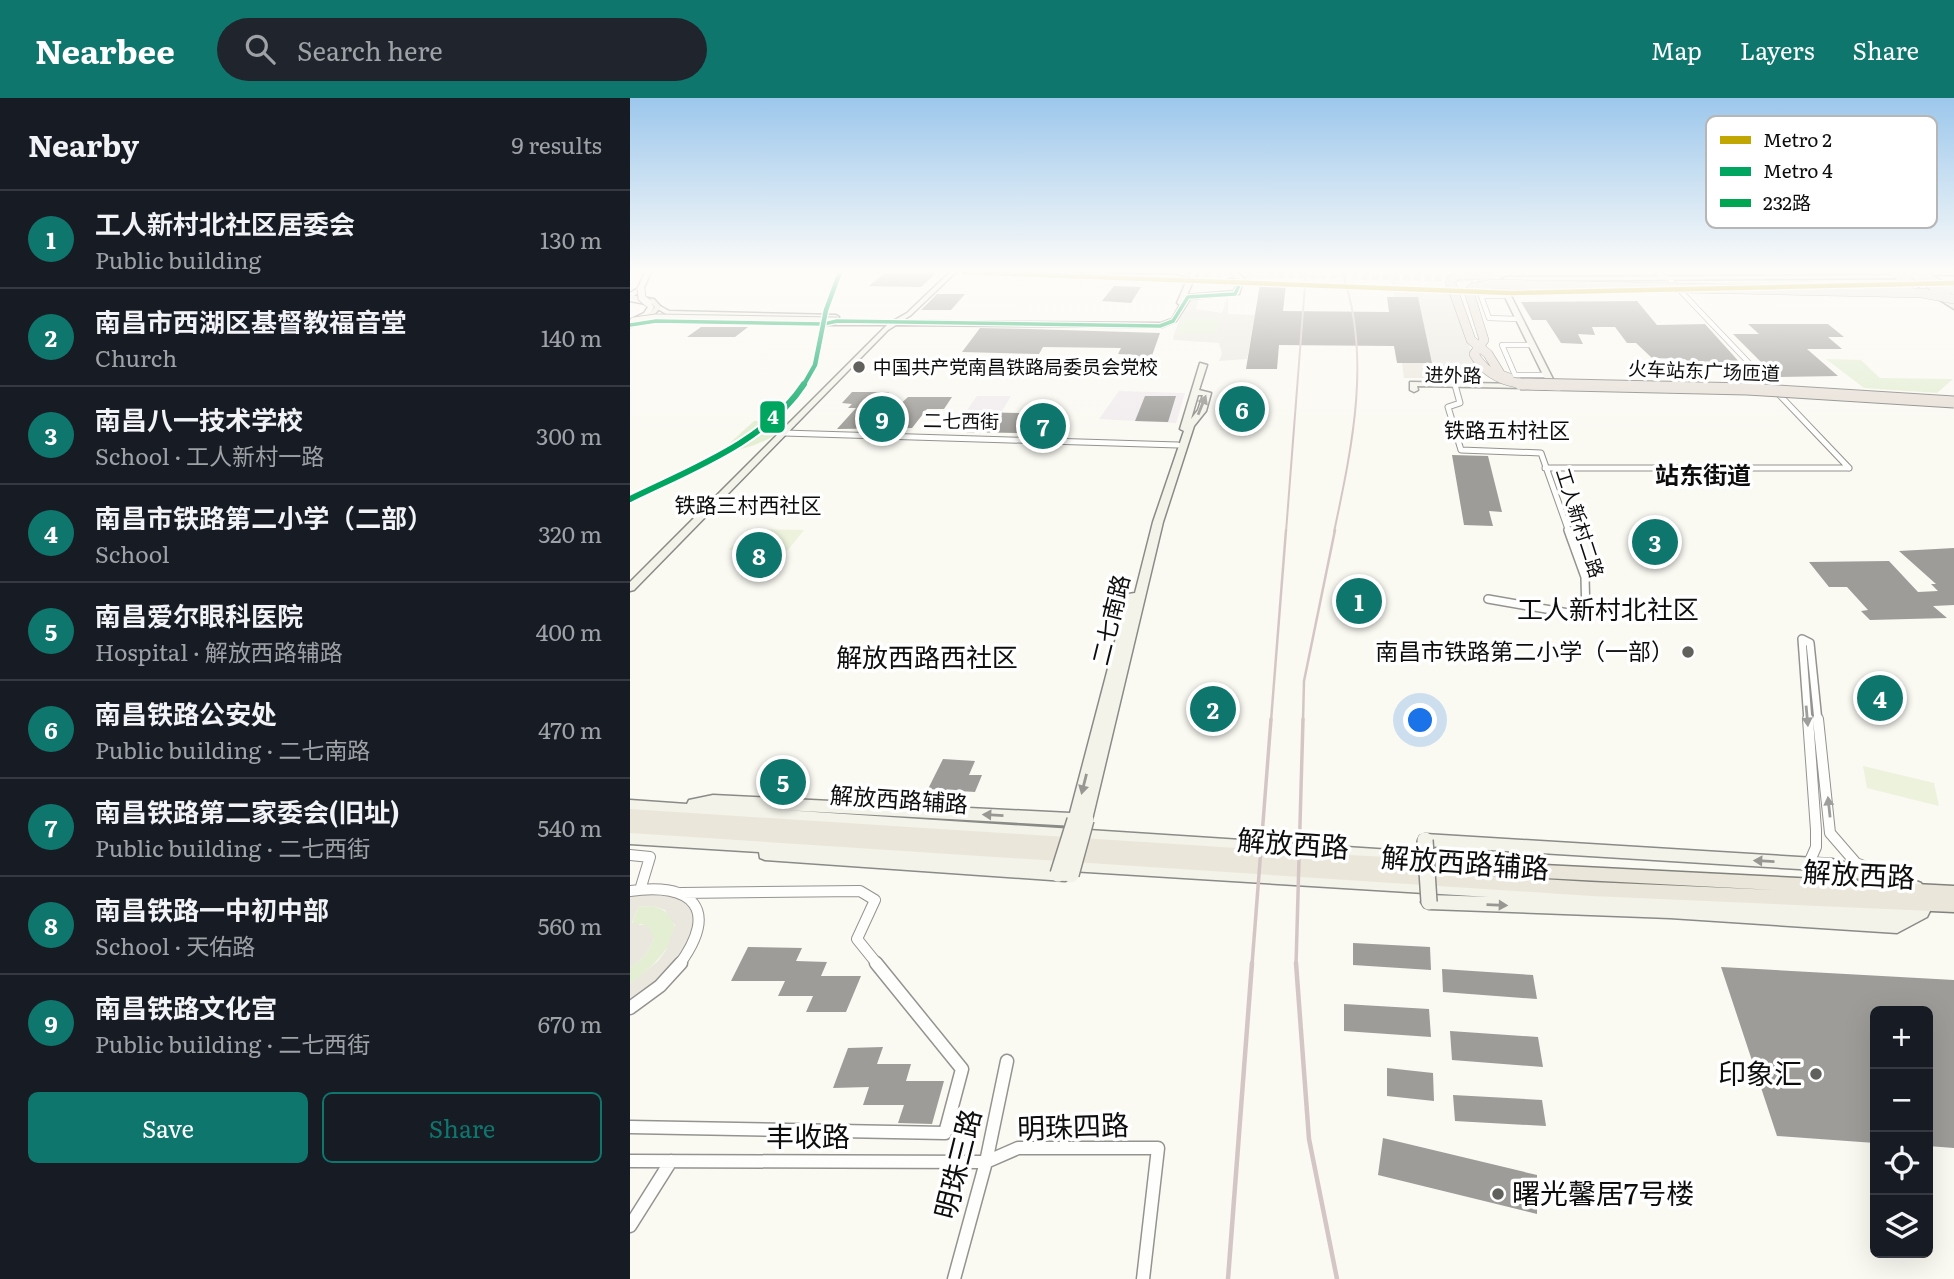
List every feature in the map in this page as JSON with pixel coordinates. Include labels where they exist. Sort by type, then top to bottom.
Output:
[{"type":"highway","name":"火车站东广场匝道","points":[[1466,327],[1471,340],[1488,354],[1501,375],[1549,381]]},
{"type":"highway","name":"火车站东广场匝道","points":[[1480,327],[1484,340],[1474,354],[1481,368],[1489,375],[1525,384],[1747,388],[1954,402]]},
{"type":"main road","points":[[630,588],[889,327]]},
{"type":"main road","points":[[1522,327],[1549,381]]},
{"type":"main road","name":"二七南路","points":[[1080,820],[1149,526],[1203,365]]},
{"type":"main road","name":"进外路","points":[[1456,388],[1527,392],[1549,381],[1954,402]]},
{"type":"main road","name":"二七南路","points":[[1065,874],[1158,522],[1190,425],[1202,411],[1207,393],[1195,392]]},
{"type":"main road","name":"解放西路辅路","points":[[666,807],[713,801],[1080,820]]},
{"type":"main road","name":"解放西路辅路","points":[[630,806],[1931,898]]},
{"type":"main road","name":"解放西路","points":[[630,815],[1931,898],[1954,905]]},
{"type":"main road","name":"解放西路","points":[[630,827],[1591,889],[1931,898],[1954,892]]},
{"type":"main road","name":"解放西路辅路","points":[[630,838],[1890,915],[1931,898]]},
{"type":"main road","name":"解放西路辅路","points":[[655,839],[684,849],[1065,874]]},
{"type":"main road","points":[[1426,840],[1808,863],[1856,870],[1931,898],[1897,926],[1670,911],[1429,902],[1426,840]]},
{"type":"street","points":[[1545,468],[1849,468],[1717,327]]},
{"type":"street","points":[[1530,345],[1502,345],[1515,375],[1549,381]]},
{"type":"street","name":"工人新村二路","points":[[1456,388],[1461,403],[1448,407],[1461,450],[1541,453],[1585,577],[1587,616],[1488,599]]},
{"type":"street","name":"二七西街","points":[[784,433],[1178,445]]},
{"type":"street","points":[[1808,863],[1816,847],[1816,830],[1802,639],[1810,643],[1830,833],[1856,863],[1931,898]]},
{"type":"street","points":[[630,855],[650,857],[635,890],[663,889],[681,893],[860,891],[875,900],[857,939],[962,1069],[945,1133],[630,1127]]},
{"type":"street","points":[[630,1009],[672,977],[691,950],[699,923],[697,909],[681,893]]},
{"type":"street","name":"明珠三路","points":[[954,1279],[986,1162],[1007,1060]]},
{"type":"street","name":"明珠四路","points":[[986,1162],[1018,1148],[1158,1148],[1143,1279]]},
{"type":"street","name":"丰收路","points":[[630,1161],[986,1162]]},
{"type":"street","points":[[630,1226],[671,1161]]},
{"type":"shaded area","points":[[1177,327],[1180,327],[1177,334],[1216,334],[1217,327],[1253,327],[1247,359],[1219,361],[1222,353],[1219,343],[1174,340]]},
{"type":"shaded area","points":[[1424,327],[1463,327],[1480,378],[1404,378],[1402,363],[1432,362]]},
{"type":"shaded area","points":[[1119,391],[1185,393],[1176,423],[1099,419]]},
{"type":"shaded area","points":[[977,396],[1011,396],[1002,411],[967,410]]},
{"type":"shaded area","points":[[671,889],[697,909],[691,950],[630,1008],[630,984],[658,961],[666,950],[675,925],[665,910],[653,906],[638,907],[632,923],[648,926],[654,939],[645,956],[630,968],[630,892]]},
{"type":"green space","points":[[1180,327],[1217,327],[1216,335],[1177,334]]},
{"type":"green space","points":[[1826,359],[1861,360],[1880,378],[1953,379],[1937,393],[1864,388]]},
{"type":"green space","points":[[754,421],[790,421],[767,440],[718,454]]},
{"type":"green space","points":[[748,529],[804,530],[787,551],[729,550]]},
{"type":"green space","points":[[1863,766],[1934,783],[1939,806],[1867,788]]},
{"type":"green space","points":[[653,906],[667,913],[674,922],[674,933],[661,956],[630,984],[630,968],[645,956],[654,939],[642,924],[632,924],[638,907]]},
{"type":"building","points":[[701,327],[748,327],[735,337],[687,337]]},
{"type":"building","points":[[1253,327],[1424,327],[1432,363],[1397,363],[1394,346],[1279,345],[1277,369],[1246,369]]},
{"type":"building","points":[[1551,327],[1592,327],[1595,335],[1578,334],[1583,344],[1561,343]]},
{"type":"building","points":[[1615,327],[1708,327],[1742,365],[1691,365],[1685,359],[1652,358],[1636,343],[1627,343]]},
{"type":"building","points":[[1751,327],[1832,327],[1844,337],[1828,337],[1842,349],[1807,349],[1838,376],[1776,377],[1733,334],[1759,334]]},
{"type":"building","points":[[980,328],[1160,333],[1148,367],[1132,367],[1137,355],[1118,354],[1121,348],[1043,347],[1039,354],[962,352]]},
{"type":"building","points":[[852,392],[889,392],[874,410],[894,410],[908,397],[952,397],[944,409],[927,409],[912,428],[837,429],[856,408],[848,408],[852,404],[842,403]]},
{"type":"building","points":[[1145,396],[1176,396],[1168,422],[1135,421]]},
{"type":"building","points":[[974,412],[1035,414],[1025,433],[961,432]]},
{"type":"building","points":[[1452,455],[1488,456],[1502,512],[1489,511],[1493,526],[1464,525]]},
{"type":"building","points":[[1954,548],[1954,605],[1933,606],[1947,618],[1870,620],[1861,611],[1868,610],[1847,587],[1829,587],[1809,562],[1889,561],[1918,592],[1938,591],[1931,584],[1936,584],[1899,551]]},
{"type":"building","points":[[943,759],[975,761],[969,775],[982,775],[975,792],[928,789]]},
{"type":"building","points":[[1353,943],[1430,947],[1431,970],[1353,965]]},
{"type":"building","points":[[748,947],[802,948],[796,961],[827,962],[821,976],[861,976],[846,1012],[806,1012],[813,996],[778,996],[785,981],[731,981]]},
{"type":"building","name":"印象汇","points":[[1721,967],[1954,980],[1954,1148],[1933,1146],[1933,1006],[1870,1006],[1870,1143],[1777,1136]]},
{"type":"building","points":[[1442,969],[1533,975],[1537,999],[1443,992]]},
{"type":"building","points":[[1344,1004],[1429,1009],[1431,1037],[1344,1031]]},
{"type":"building","points":[[1450,1031],[1538,1037],[1543,1067],[1452,1060]]},
{"type":"building","points":[[883,1047],[877,1064],[911,1064],[906,1081],[944,1081],[932,1124],[898,1123],[904,1105],[863,1105],[869,1087],[833,1088],[848,1048]]},
{"type":"building","points":[[1387,1068],[1433,1073],[1434,1101],[1387,1096]]},
{"type":"building","points":[[1453,1095],[1542,1100],[1546,1126],[1455,1121]]},
{"type":"building","name":"曙光馨居7号楼","points":[[1383,1138],[1537,1175],[1537,1214],[1378,1175]]},
{"type":"railway","points":[[1286,532],[1302,327]]},
{"type":"railway","points":[[1334,532],[1356,402],[1355,327]]},
{"type":"railway","points":[[1271,721],[1286,530]]},
{"type":"railway","points":[[1303,721],[1304,681],[1335,530]]},
{"type":"railway","points":[[1252,965],[1271,719]]},
{"type":"railway","points":[[1296,964],[1303,719]]},
{"type":"railway","points":[[1228,1279],[1252,963]]},
{"type":"railway","points":[[1296,964],[1309,1139],[1337,1279]]},
{"type":"metro line","name":"4","points":[[630,499],[732,446],[780,411],[799,392],[813,370],[822,327]]},
{"type":"place","name":"中国共产党南昌铁路局委员会党校","points":[[859,367]]},
{"type":"place","name":"南昌铁路公安处","points":[[1242,409]]},
{"type":"place","name":"南昌铁路文化宫","points":[[882,419]]},
{"type":"place","name":"南昌铁路第二家委会(旧址)","points":[[1043,426]]},
{"type":"place","name":"南昌八一技术学校","points":[[1655,542]]},
{"type":"place","name":"南昌铁路一中初中部","points":[[759,555]]},
{"type":"place","name":"工人新村北社区居委会","points":[[1359,601]]},
{"type":"place","name":"南昌市铁路第二小学（一部）","points":[[1688,652]]},
{"type":"place","name":"南昌市铁路第二小学（二部）","points":[[1880,698]]},
{"type":"place","name":"南昌市西湖区基督教福音堂","points":[[1213,709]]},
{"type":"place","name":"南昌爱尔眼科医院","points":[[783,782]]},
{"type":"place","name":"印象汇","points":[[1816,1074]]},
{"type":"place","name":"曙光馨居7号楼","points":[[1498,1194]]},
{"type":"district","name":"铁路五村社区","points":[[1507,431]]},
{"type":"district","name":"站东街道","points":[[1703,476]]},
{"type":"district","name":"铁路三村西社区","points":[[748,506]]},
{"type":"district","name":"工人新村北社区","points":[[1608,610]]},
{"type":"district","name":"解放西路西社区","points":[[927,658]]}]
